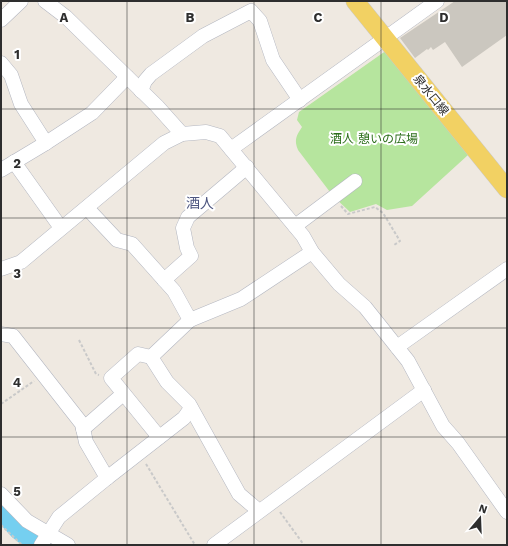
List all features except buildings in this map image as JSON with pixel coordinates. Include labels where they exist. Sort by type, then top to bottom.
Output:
[{"type":"main road","name":"泉水口線","points":[[355,1],[507,189]]},
{"type":"street","points":[[1,20],[21,1]]},
{"type":"street","points":[[45,1],[66,17],[182,134]]},
{"type":"street","points":[[231,149],[437,1]]},
{"type":"street","points":[[141,91],[145,81],[151,74],[203,36],[251,11],[260,21],[273,60],[300,100]]},
{"type":"street","points":[[1,63],[11,75],[21,104],[46,143]]},
{"type":"street","points":[[1,170],[92,113],[127,77]]},
{"type":"street","points":[[1,269],[20,262],[164,143],[182,134],[206,132],[220,136],[303,236],[312,252],[339,284],[365,307],[408,361],[443,426],[458,443],[507,512]]},
{"type":"street","points":[[14,162],[61,228]]},
{"type":"street","points":[[164,280],[191,256],[187,248],[183,228],[188,217],[247,167]]},
{"type":"street","points":[[295,226],[355,181]]},
{"type":"street","points":[[87,208],[117,240],[132,244],[174,291],[190,320]]},
{"type":"street","points":[[151,357],[190,320],[241,299],[312,252]]},
{"type":"street","points":[[397,347],[507,269]]},
{"type":"street","points":[[1,334],[13,336],[82,424],[86,442],[107,478]]},
{"type":"street","points":[[158,437],[111,378],[138,354],[151,357],[167,382],[191,408],[239,494],[259,512]]},
{"type":"street","points":[[214,545],[424,390]]},
{"type":"street","points":[[83,429],[123,394]]},
{"type":"street","points":[[41,545],[60,517],[139,452],[184,418],[191,408]]},
{"type":"street","points":[[1,494],[27,521],[68,545]]},
{"type":"path","points":[[333,198],[348,214],[375,208],[383,213],[400,241],[394,245]]},
{"type":"path","points":[[79,340],[96,374],[111,378]]},
{"type":"path","points":[[1,404],[43,374]]},
{"type":"path","points":[[139,452],[195,545]]},
{"type":"path","points":[[272,502],[304,545]]},
{"type":"path","points":[[1,525],[22,545]]},
{"type":"green space","name":"酒人 憩いの広場","points":[[387,50],[468,155],[412,206],[387,210],[376,204],[350,212],[333,196],[298,150],[296,138],[302,127],[297,120],[299,112]]},
{"type":"waterway","points":[[1,510],[19,530],[38,545]]},
{"type":"district","name":"酒人","points":[[200,203]]}]
